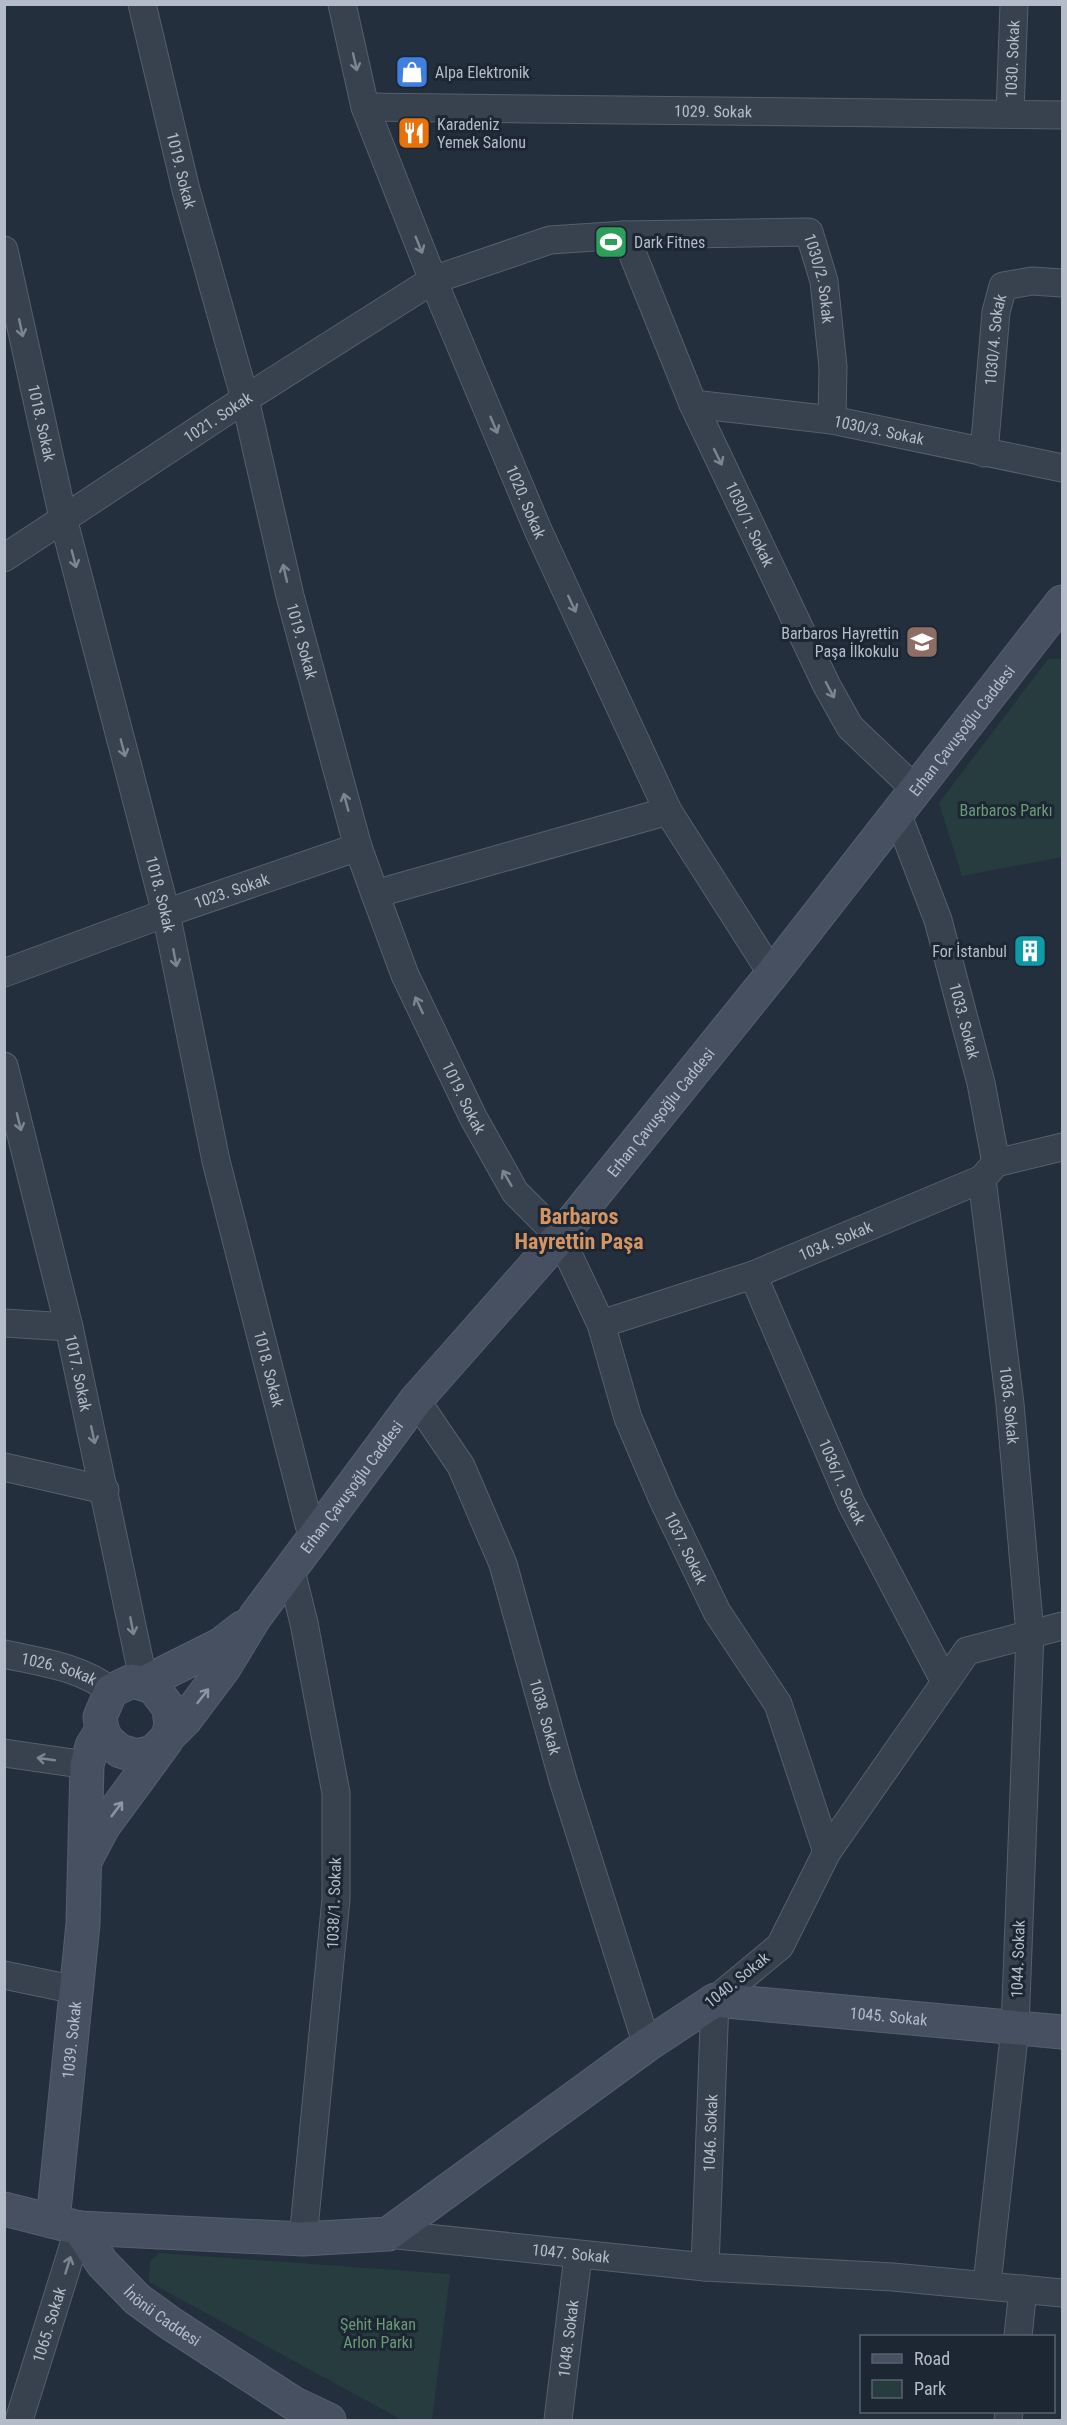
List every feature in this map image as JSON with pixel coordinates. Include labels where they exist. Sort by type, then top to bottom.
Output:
[{"type":"street","name":"1019. Sokak","points":[[142,4],[186,190],[245,399],[290,596],[358,847],[405,975],[473,1118],[515,1192],[560,1237]]},
{"type":"street","name":"1020. Sokak","points":[[342,4],[365,107],[433,280],[538,530],[668,811],[772,975]]},
{"type":"street","name":"1030. Sokak","points":[[1010,113],[1014,4]]},
{"type":"street","name":"1029. Sokak","points":[[365,107],[1062,115]]},
{"type":"street","name":"1030/2. Sokak","points":[[433,280],[550,240],[625,235],[809,232],[824,281],[833,367],[832,420]]},
{"type":"street","name":"1030/1. Sokak","points":[[625,235],[693,404],[827,686],[850,727],[906,801]]},
{"type":"street","name":"1018. Sokak","points":[[4,250],[63,518],[166,913],[216,1161],[313,1540]]},
{"type":"street","name":"1021. Sokak","points":[[4,558],[245,399],[433,280]]},
{"type":"street","name":"1030/4. Sokak","points":[[984,453],[996,312],[1003,286],[1032,281],[1062,284]]},
{"type":"street","name":"1030/3. Sokak","points":[[693,404],[832,420],[1062,468]]},
{"type":"street","name":"Erhan Çavuşoğlu Caddesi","points":[[255,1617],[416,1400],[560,1237],[772,975],[906,801],[1061,607]]},
{"type":"street","name":"1033. Sokak","points":[[906,801],[981,1083],[989,1171]]},
{"type":"street","points":[[375,894],[668,811]]},
{"type":"street","name":"1023. Sokak","points":[[4,973],[166,913],[358,847]]},
{"type":"street","name":"1017. Sokak","points":[[4,1066],[69,1327],[144,1683]]},
{"type":"street","name":"1034. Sokak","points":[[601,1324],[753,1275],[989,1171],[1062,1147]]},
{"type":"street","name":"1036. Sokak","points":[[989,1171],[1029,1634]]},
{"type":"street","name":"1037. Sokak","points":[[560,1237],[601,1324],[628,1418],[663,1500],[717,1612],[778,1704],[827,1852]]},
{"type":"street","name":"1036/1. Sokak","points":[[753,1275],[851,1503],[945,1683]]},
{"type":"street","points":[[4,1323],[69,1327]]},
{"type":"street","name":"1038. Sokak","points":[[416,1400],[460,1466],[502,1564],[563,1779],[647,2045]]},
{"type":"street","points":[[4,1467],[105,1490]]},
{"type":"street","name":"1038/1. Sokak","points":[[291,1571],[304,1623],[336,1793],[336,1899],[303,2239]]},
{"type":"street","points":[[144,1683],[220,1645],[255,1617]]},
{"type":"street","points":[[86,1858],[103,1827],[166,1741],[208,1690],[255,1617]]},
{"type":"street","name":"1040. Sokak","points":[[388,2234],[647,2045],[715,2000],[780,1946],[827,1852],[967,1651],[1062,1626]]},
{"type":"street","name":"1044. Sokak","points":[[987,2284],[1015,2028],[1029,1634]]},
{"type":"street","name":"1026. Sokak","points":[[4,1654],[85,1675],[111,1691]]},
{"type":"street","points":[[132,1681],[144,1683],[153,1687],[169,1708],[171,1726],[166,1741],[153,1752],[137,1756],[120,1751],[107,1740],[102,1730],[100,1717],[111,1691],[132,1681]]},
{"type":"street","name":"1039. Sokak","points":[[66,2225],[76,1990],[83,1924],[87,1765],[92,1746],[102,1730]]},
{"type":"street","points":[[4,1754],[87,1765]]},
{"type":"street","points":[[4,1975],[76,1990]]},
{"type":"street","name":"1045. Sokak","points":[[715,2000],[1062,2032]]},
{"type":"street","name":"1046. Sokak","points":[[705,2267],[715,2000]]},
{"type":"street","points":[[4,2210],[66,2225]]},
{"type":"street","name":"1047. Sokak","points":[[66,2225],[303,2239],[388,2234],[578,2256],[705,2267],[987,2284],[1062,2293]]},
{"type":"street","name":"İnönü Caddesi","points":[[66,2225],[137,2299],[290,2412],[329,2421]]},
{"type":"street","name":"1065. Sokak","points":[[19,2421],[66,2225]]},
{"type":"street","name":"1048. Sokak","points":[[558,2421],[578,2256]]},
{"type":"street","points":[[1018,2335],[1023,2289]]},
{"type":"green space","name":"Barbaros Parkı","points":[[1048,659],[1062,659],[1062,857],[962,876],[939,803]]},
{"type":"green space","name":"Şehit Hakan Arlon Parkı","points":[[159,2253],[450,2274],[432,2420],[402,2420],[149,2282],[150,2261]]},
{"type":"place","name":"Alpa Elektronik","points":[[412,72]]},
{"type":"place","name":"Karadeniz Yemek Salonu","points":[[414,133]]},
{"type":"place","name":"Dark Fitnes","points":[[611,242]]},
{"type":"place","name":"Barbaros Hayrettin Paşa İlkokulu","points":[[922,642]]},
{"type":"place","name":"For İstanbul","points":[[1030,951]]},
{"type":"district","name":"Barbaros Hayrettin Paşa","points":[[579,1228]]}]
